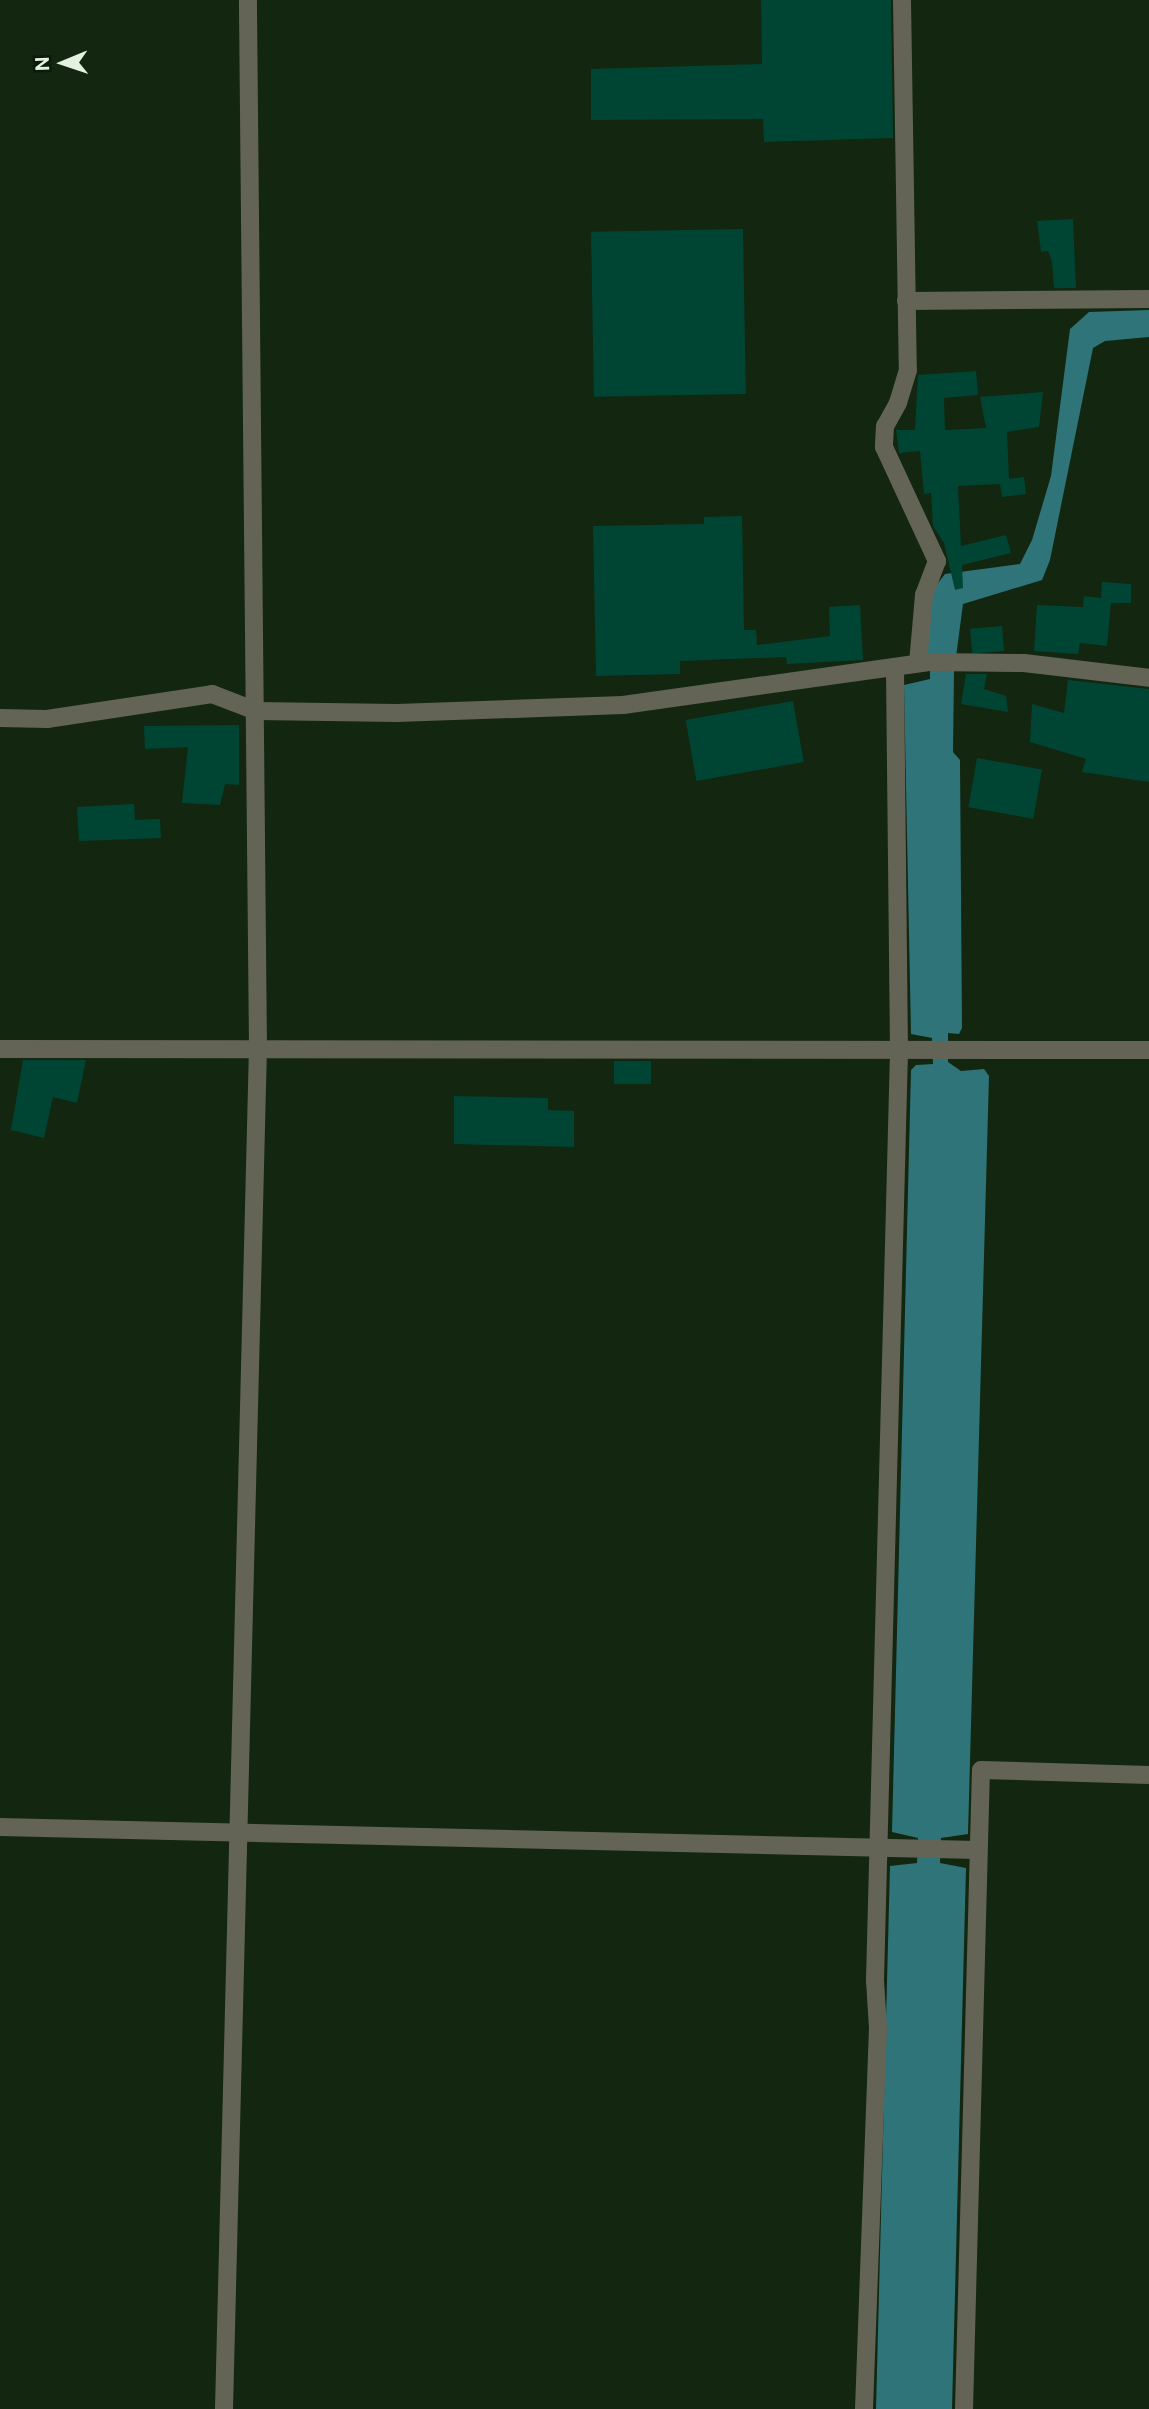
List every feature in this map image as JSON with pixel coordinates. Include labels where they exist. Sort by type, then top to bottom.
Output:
[{"type":"street","points":[[224,2409],[258,1050],[248,0]]},
{"type":"street","points":[[902,0],[908,370],[898,403],[885,426],[884,447],[937,561],[924,595],[918,663]]},
{"type":"street","points":[[906,301],[1149,299]]},
{"type":"street","points":[[0,718],[47,719],[212,694],[256,711],[397,713],[623,705],[918,663],[1024,663],[1149,678]]},
{"type":"street","points":[[864,2409],[885,1848],[906,1052],[895,667]]},
{"type":"street","points":[[0,1049],[906,1052],[1149,1050]]},
{"type":"street","points":[[964,2409],[981,1770],[1149,1775]]},
{"type":"street","points":[[0,1827],[977,1850]]},
{"type":"water","points":[[1149,310],[1149,337],[1105,341],[1093,348],[1050,560],[1042,580],[963,604],[954,672],[953,752],[960,760],[962,1028],[959,1034],[948,1033],[948,1062],[961,1071],[984,1069],[989,1076],[968,1834],[941,1838],[940,1863],[966,1868],[952,2409],[876,2409],[890,1866],[917,1863],[918,1838],[892,1832],[911,1070],[916,1065],[933,1064],[932,1038],[911,1034],[904,685],[930,679],[930,658],[925,658],[931,592],[945,574],[1020,564],[1032,540],[1051,476],[1070,329],[1089,312]]},
{"type":"building","points":[[761,0],[891,0],[893,138],[764,142],[763,119],[591,120],[591,69],[762,64]]},
{"type":"building","points":[[1073,219],[1076,288],[1054,288],[1052,262],[1048,251],[1041,252],[1037,221]]},
{"type":"building","points":[[743,229],[746,394],[594,397],[591,232]]},
{"type":"building","points":[[976,371],[978,395],[944,398],[945,430],[986,428],[980,397],[1043,392],[1039,427],[1007,432],[1009,479],[1024,477],[1026,494],[1002,497],[1000,484],[958,486],[961,546],[1006,535],[1011,553],[962,565],[963,588],[955,590],[944,543],[933,526],[931,493],[924,494],[920,451],[899,453],[896,430],[915,430],[918,375]]},
{"type":"building","points":[[742,516],[744,630],[756,630],[757,645],[830,636],[829,607],[860,605],[863,660],[787,664],[786,657],[680,661],[680,674],[596,676],[593,526],[704,524],[704,517]]},
{"type":"building","points":[[1102,582],[1131,584],[1131,603],[1111,603],[1107,646],[1080,643],[1078,654],[1034,651],[1037,605],[1083,607],[1084,596],[1101,598]]},
{"type":"building","points":[[1002,626],[1004,651],[972,654],[970,629]]},
{"type":"building","points":[[966,674],[987,674],[984,689],[1006,696],[1008,712],[961,704]]},
{"type":"building","points":[[1068,680],[1149,689],[1149,782],[1082,772],[1086,759],[1030,742],[1032,704],[1064,713]]},
{"type":"building","points":[[793,701],[804,762],[696,781],[686,720]]},
{"type":"building","points":[[239,725],[239,785],[225,784],[220,805],[182,803],[188,747],[145,749],[144,726]]},
{"type":"building","points":[[977,758],[1042,769],[1033,819],[968,807]]},
{"type":"building","points":[[134,804],[135,820],[160,819],[161,838],[79,841],[77,807]]},
{"type":"building","points":[[23,1060],[86,1060],[77,1103],[53,1097],[44,1138],[11,1130]]},
{"type":"building","points":[[614,1061],[651,1061],[651,1084],[614,1084]]},
{"type":"building","points":[[454,1096],[548,1098],[548,1110],[574,1111],[574,1147],[454,1144]]}]
